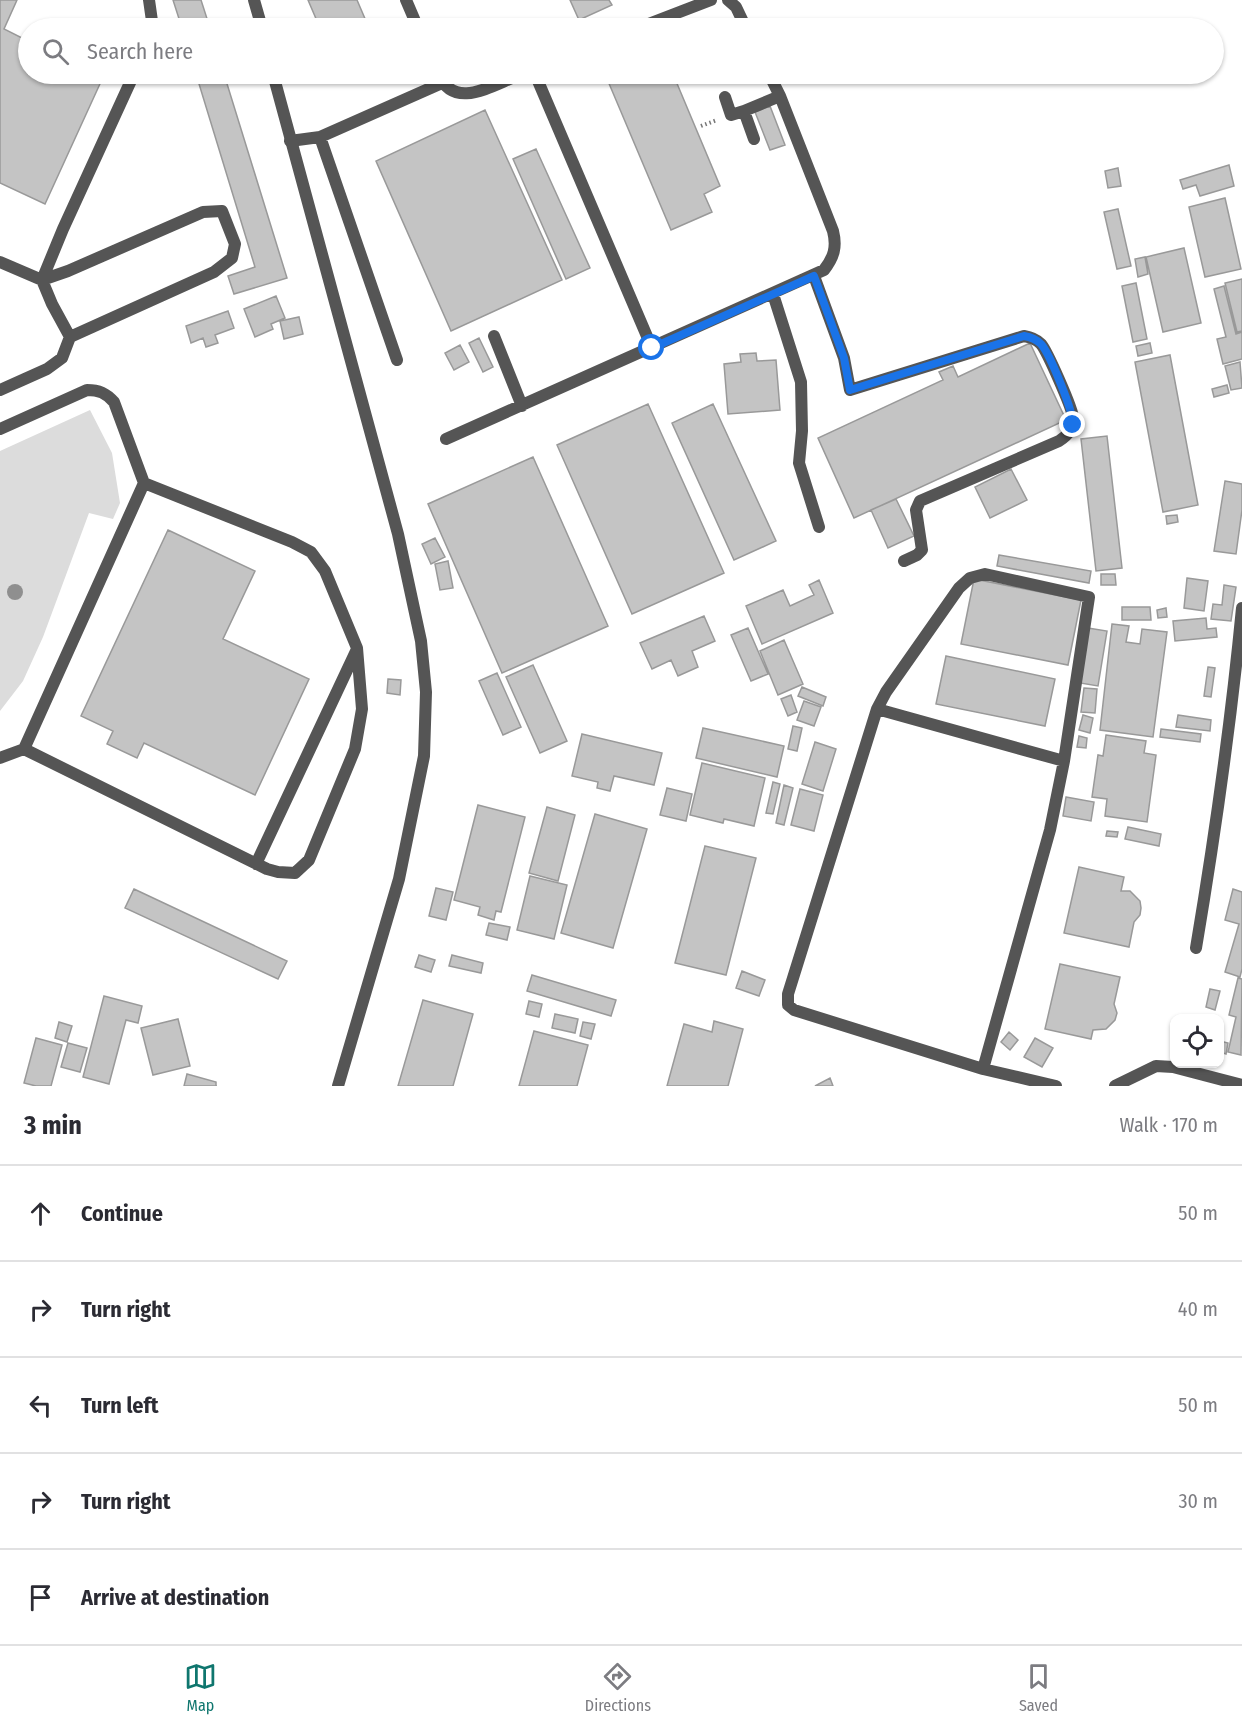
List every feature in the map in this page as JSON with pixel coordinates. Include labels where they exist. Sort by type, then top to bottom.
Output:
[{"type":"street","points":[[149,0],[152,18]]},
{"type":"street","points":[[254,0],[259,18]]},
{"type":"street","points":[[406,0],[414,18]]},
{"type":"street","points":[[664,18],[711,0]]},
{"type":"street","points":[[728,0],[736,6],[741,18]]},
{"type":"street","points":[[70,337],[42,280],[63,229],[130,84]]},
{"type":"street","points":[[276,84],[398,534],[420,641],[426,692],[424,756],[399,879],[338,1086]]},
{"type":"street","points":[[290,141],[320,137],[428,84]]},
{"type":"street","points":[[444,84],[449,90],[458,94],[468,94],[495,84]]},
{"type":"street","points":[[540,84],[652,348]]},
{"type":"street","points":[[446,439],[824,270],[835,252],[835,241],[774,84]]},
{"type":"street","points":[[725,97],[731,115],[780,96]]},
{"type":"street","points":[[744,111],[754,138]]},
{"type":"street","points":[[320,137],[397,360]]},
{"type":"street","points":[[0,262],[42,280],[68,271],[203,212],[222,212],[235,244],[232,258],[214,272],[70,337],[62,358],[47,369],[0,390]]},
{"type":"street","points":[[814,276],[844,358],[850,390],[1024,336],[1035,340],[1044,348],[1071,411],[1073,418],[1070,432],[1059,441],[920,501],[916,510],[922,550],[904,561]]},
{"type":"street","points":[[773,294],[801,382],[800,463],[819,527]]},
{"type":"street","points":[[494,336],[522,406]]},
{"type":"street","points":[[0,429],[87,390],[96,390],[106,394],[120,413],[144,483],[24,749],[0,758]]},
{"type":"street","points":[[24,749],[256,864],[278,872],[295,873],[309,860],[355,749],[362,709],[357,648],[325,571],[311,552],[292,542],[144,483]]},
{"type":"street","points":[[983,1069],[1050,830],[1064,761],[1089,597],[985,574],[970,578],[953,598],[886,692],[877,709],[788,993],[789,1005],[794,1010],[983,1069],[1056,1086]]},
{"type":"street","points":[[1196,948],[1234,695],[1242,608]]},
{"type":"street","points":[[256,864],[357,648]]},
{"type":"street","points":[[877,709],[1064,761]]},
{"type":"street","points":[[1115,1086],[1156,1066],[1173,1067],[1242,1085]]},
{"type":"shaded area","points":[[90,410],[112,453],[120,503],[113,519],[89,513],[43,637],[23,681],[0,711],[0,451]]},
{"type":"building","points":[[0,0],[17,0],[4,29],[18,36],[18,84],[100,84],[45,204],[0,183]]},
{"type":"building","points":[[173,0],[201,0],[207,18],[179,18]]},
{"type":"building","points":[[308,0],[357,0],[365,18],[316,18]]},
{"type":"building","points":[[570,0],[609,0],[612,5],[583,18],[578,18]]},
{"type":"building","points":[[199,84],[227,84],[287,278],[234,294],[228,276],[255,267]]},
{"type":"building","points":[[609,84],[677,84],[720,186],[704,194],[712,212],[671,230]]},
{"type":"building","points":[[770,106],[785,145],[770,150],[755,112]]},
{"type":"building","points":[[485,110],[562,280],[451,331],[376,161]]},
{"type":"building","points":[[536,149],[590,268],[566,279],[513,159]]},
{"type":"building","points":[[1229,165],[1234,186],[1200,196],[1196,185],[1183,189],[1180,180]]},
{"type":"building","points":[[1118,168],[1121,186],[1108,188],[1105,171]]},
{"type":"building","points":[[1225,198],[1241,269],[1205,277],[1189,207]]},
{"type":"building","points":[[1118,209],[1131,266],[1117,269],[1104,212]]},
{"type":"building","points":[[1184,248],[1201,323],[1163,332],[1146,257]]},
{"type":"building","points":[[1145,257],[1148,274],[1138,277],[1135,259]]},
{"type":"building","points":[[1242,279],[1242,331],[1237,332],[1225,283]]},
{"type":"building","points":[[1136,283],[1147,339],[1133,342],[1122,286]]},
{"type":"building","points":[[1224,286],[1236,334],[1242,332],[1242,359],[1223,364],[1217,339],[1226,337],[1214,289]]},
{"type":"building","points":[[276,296],[285,318],[271,324],[273,329],[255,337],[244,309]]},
{"type":"building","points":[[228,311],[234,328],[215,335],[218,343],[206,347],[203,338],[191,343],[186,326]]},
{"type":"building","points":[[299,317],[303,334],[284,339],[280,321]]},
{"type":"building","points":[[479,338],[493,367],[483,372],[469,343]]},
{"type":"building","points":[[1030,343],[1066,420],[854,518],[818,438],[943,380],[939,372],[953,366],[958,377]]},
{"type":"building","points":[[1150,343],[1152,353],[1138,356],[1136,346]]},
{"type":"building","points":[[460,345],[469,362],[454,370],[445,353]]},
{"type":"building","points":[[756,353],[757,361],[776,360],[780,410],[728,414],[724,364],[741,362],[740,354]]},
{"type":"building","points":[[1170,355],[1198,505],[1163,512],[1135,362]]},
{"type":"building","points":[[1240,362],[1242,388],[1231,390],[1225,366]]},
{"type":"building","points":[[1227,385],[1229,393],[1214,397],[1212,389]]},
{"type":"building","points":[[648,404],[724,573],[632,614],[557,445]]},
{"type":"building","points":[[713,404],[776,541],[734,560],[672,423]]},
{"type":"building","points":[[1107,436],[1122,568],[1096,571],[1081,439]]},
{"type":"building","points":[[533,457],[608,626],[502,673],[428,504]]},
{"type":"building","points":[[1011,469],[1027,500],[990,518],[975,487]]},
{"type":"building","points":[[1225,481],[1242,484],[1242,510],[1236,554],[1214,551]]},
{"type":"building","points":[[896,499],[914,536],[888,548],[871,510]]},
{"type":"building","points":[[1177,515],[1178,522],[1167,524],[1166,516]]},
{"type":"building","points":[[168,530],[255,571],[223,639],[309,679],[255,795],[144,743],[137,758],[107,744],[113,731],[81,716]]},
{"type":"building","points":[[435,538],[445,557],[431,564],[422,544]]},
{"type":"building","points":[[999,555],[1091,571],[1089,583],[997,566]]},
{"type":"building","points":[[448,561],[453,588],[440,590],[435,564]]},
{"type":"building","points":[[1101,574],[1115,574],[1116,585],[1101,585]]},
{"type":"building","points":[[1187,578],[1208,581],[1204,611],[1184,608]]},
{"type":"building","points":[[974,579],[1081,600],[1068,665],[961,644]]},
{"type":"building","points":[[819,580],[833,613],[762,644],[746,606],[783,590],[790,606],[814,595],[809,585]]},
{"type":"building","points":[[1224,585],[1236,587],[1231,621],[1211,619],[1213,604],[1222,605]]},
{"type":"building","points":[[1122,607],[1150,607],[1151,620],[1122,620]]},
{"type":"building","points":[[1166,608],[1167,617],[1158,618],[1157,610]]},
{"type":"building","points":[[704,616],[715,641],[692,651],[698,667],[678,676],[671,660],[652,669],[640,643]]},
{"type":"building","points":[[1206,618],[1207,629],[1216,628],[1217,637],[1175,641],[1173,621]]},
{"type":"building","points":[[1112,624],[1129,626],[1126,642],[1140,644],[1142,629],[1167,632],[1153,737],[1100,730]]},
{"type":"building","points":[[748,628],[768,674],[751,681],[731,635]]},
{"type":"building","points":[[1088,628],[1107,631],[1098,686],[1080,683]]},
{"type":"building","points":[[784,640],[803,684],[778,695],[760,651]]},
{"type":"building","points":[[946,656],[1055,679],[1045,726],[936,704]]},
{"type":"building","points":[[533,665],[567,741],[540,753],[506,677]]},
{"type":"building","points":[[1208,667],[1215,668],[1211,697],[1204,696]]},
{"type":"building","points":[[497,673],[521,727],[503,735],[479,681]]},
{"type":"building","points":[[388,679],[401,680],[400,695],[387,693]]},
{"type":"building","points":[[802,687],[826,697],[823,706],[798,696]]},
{"type":"building","points":[[1084,688],[1097,689],[1095,713],[1081,712]]},
{"type":"building","points":[[791,695],[797,712],[788,716],[781,699]]},
{"type":"building","points":[[804,701],[821,707],[814,726],[797,720]]},
{"type":"building","points":[[1083,715],[1093,718],[1090,733],[1079,730]]},
{"type":"building","points":[[1178,715],[1211,720],[1210,731],[1176,727]]},
{"type":"building","points":[[793,726],[802,728],[797,751],[788,749]]},
{"type":"building","points":[[703,728],[784,746],[777,777],[696,758]]},
{"type":"building","points":[[1161,729],[1201,734],[1200,742],[1160,737]]},
{"type":"building","points":[[582,734],[662,753],[654,785],[614,776],[610,791],[597,788],[598,782],[572,776]]},
{"type":"building","points":[[1106,735],[1146,741],[1144,753],[1156,755],[1147,822],[1105,816],[1107,799],[1092,797],[1098,755],[1103,756]]},
{"type":"building","points":[[1079,736],[1087,738],[1086,748],[1077,747]]},
{"type":"building","points":[[815,742],[836,749],[823,791],[802,784]]},
{"type":"building","points":[[702,763],[765,778],[754,826],[724,819],[723,823],[690,815]]},
{"type":"building","points":[[773,782],[780,784],[773,814],[766,813]]},
{"type":"building","points":[[784,785],[793,788],[784,825],[776,823]]},
{"type":"building","points":[[667,788],[692,794],[686,821],[660,815]]},
{"type":"building","points":[[800,789],[823,795],[814,831],[791,825]]},
{"type":"building","points":[[1066,797],[1094,802],[1091,821],[1063,816]]},
{"type":"building","points":[[478,805],[525,817],[501,912],[496,911],[494,920],[478,915],[480,907],[454,900]]},
{"type":"building","points":[[547,807],[575,815],[558,881],[529,873]]},
{"type":"building","points":[[595,814],[647,829],[613,948],[561,933]]},
{"type":"building","points":[[1128,827],[1161,834],[1159,846],[1125,839]]},
{"type":"building","points":[[1107,831],[1118,832],[1117,837],[1106,836]]},
{"type":"building","points":[[705,846],[756,858],[726,975],[675,963]]},
{"type":"building","points":[[1079,867],[1124,877],[1121,891],[1130,891],[1140,901],[1140,915],[1134,922],[1129,947],[1064,933]]},
{"type":"building","points":[[530,876],[567,885],[554,939],[517,930]]},
{"type":"building","points":[[436,888],[453,892],[446,920],[429,916]]},
{"type":"building","points":[[134,889],[287,961],[278,979],[125,908]]},
{"type":"building","points":[[1233,889],[1242,892],[1242,969],[1240,977],[1225,972],[1239,924],[1225,920]]},
{"type":"building","points":[[489,923],[510,927],[507,940],[486,935]]},
{"type":"building","points":[[419,955],[435,960],[431,972],[415,967]]},
{"type":"building","points":[[452,955],[483,963],[481,973],[449,966]]},
{"type":"building","points":[[1060,964],[1120,977],[1114,1004],[1117,1013],[1115,1020],[1106,1029],[1093,1030],[1091,1039],[1045,1029]]},
{"type":"building","points":[[742,971],[765,980],[759,996],[736,988]]},
{"type":"building","points":[[532,975],[616,1000],[611,1016],[527,991]]},
{"type":"building","points":[[1238,978],[1242,979],[1241,1055],[1228,1052],[1236,1017],[1229,1015]]},
{"type":"building","points":[[1210,989],[1220,991],[1215,1010],[1206,1007]]},
{"type":"building","points":[[104,996],[142,1006],[138,1023],[126,1020],[109,1084],[83,1077]]},
{"type":"building","points":[[423,1000],[473,1014],[453,1086],[398,1086]]},
{"type":"building","points":[[529,1001],[542,1004],[539,1017],[526,1014]]},
{"type":"building","points":[[555,1014],[578,1019],[575,1033],[552,1028]]},
{"type":"building","points":[[178,1019],[190,1066],[153,1075],[141,1028]]},
{"type":"building","points":[[714,1021],[743,1029],[728,1086],[667,1086],[684,1024],[712,1032]]},
{"type":"building","points":[[59,1022],[72,1026],[67,1042],[55,1038]]},
{"type":"building","points":[[583,1022],[595,1024],[591,1039],[580,1036]]},
{"type":"building","points":[[534,1031],[588,1045],[577,1086],[519,1086]]},
{"type":"building","points":[[1009,1032],[1018,1040],[1010,1050],[1001,1042]]},
{"type":"building","points":[[36,1038],[62,1045],[51,1086],[24,1083]]},
{"type":"building","points":[[1035,1038],[1053,1048],[1042,1067],[1024,1057]]},
{"type":"building","points":[[1224,1042],[1228,1043],[1226,1054],[1224,1053]]},
{"type":"building","points":[[68,1043],[87,1048],[80,1072],[61,1067]]},
{"type":"building","points":[[187,1074],[216,1082],[216,1086],[184,1086]]},
{"type":"building","points":[[830,1078],[833,1086],[815,1086]]},
{"type":"route","points":[[652,348],[814,276],[844,358],[850,390],[1024,336],[1035,340],[1044,348],[1071,411],[1073,425]]}]
